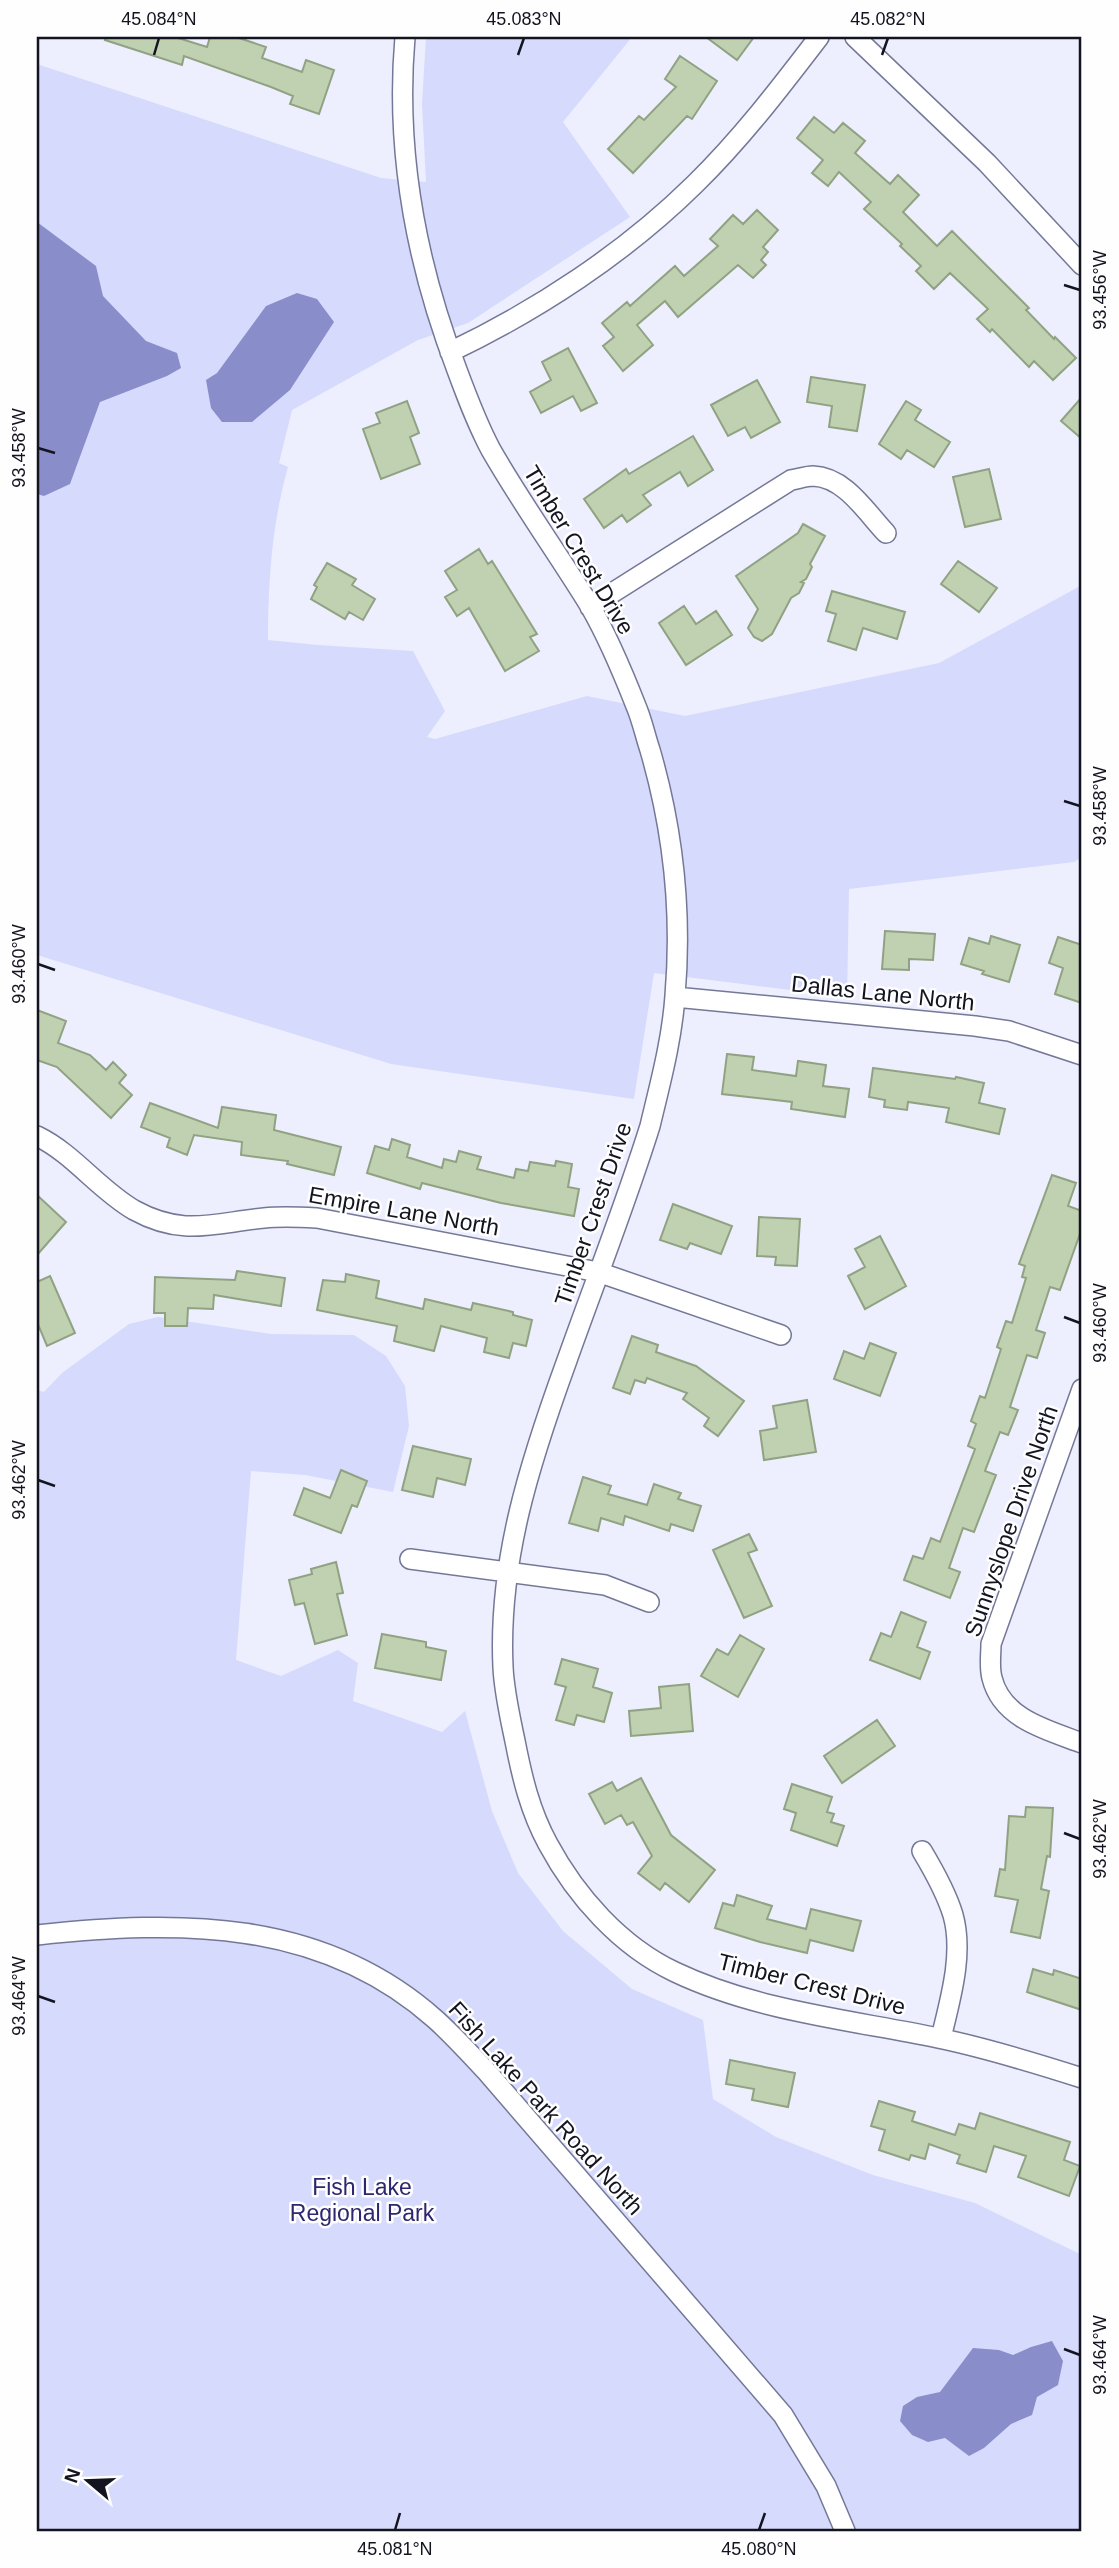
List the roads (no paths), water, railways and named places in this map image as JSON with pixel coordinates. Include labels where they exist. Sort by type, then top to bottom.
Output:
[{"type":"street","name":"Timber Crest Drive","points":[[405,37],[401,105],[411,208],[428,286],[450,352],[490,448],[523,505],[590,607],[638,708],[660,787],[672,858],[678,933],[675,997],[661,1081],[650,1126],[526,1479],[515,1526],[503,1611],[503,1670],[526,1793],[538,1826],[559,1865],[584,1900],[615,1930],[673,1971],[761,2002],[941,2038],[1082,2078]]},
{"type":"street","points":[[450,352],[487,334],[560,291],[638,233],[694,185],[735,141],[819,37]]},
{"type":"street","points":[[855,37],[987,163],[1082,265]]},
{"type":"street","points":[[590,607],[790,480],[812,476],[828,479],[846,489],[886,533]]},
{"type":"street","name":"Dallas Lane North","points":[[675,997],[987,1027],[1009,1031],[1082,1055]]},
{"type":"street","name":"Empire Lane North","points":[[37,1136],[57,1145],[117,1200],[155,1219],[174,1225],[209,1227],[263,1218],[317,1218],[598,1272],[780,1335]]},
{"type":"street","name":"Sunnyslope Drive North","points":[[1082,1389],[991,1644],[991,1676],[999,1696],[1011,1710],[1033,1725],[1082,1743]]},
{"type":"street","points":[[410,1559],[605,1585],[649,1602]]},
{"type":"street","points":[[922,1851],[941,1883],[954,1917],[957,1953],[952,1991],[941,2038]]},
{"type":"street","name":"Fish Lake Park Road North","points":[[37,1935],[150,1927],[200,1927],[242,1931],[327,1954],[371,1974],[407,1997],[434,2018],[487,2072],[783,2415],[826,2486],[845,2531]]},
{"type":"water","points":[[37,222],[96,266],[103,296],[146,341],[177,353],[181,368],[100,402],[70,484],[44,496],[37,494]]},
{"type":"water","points":[[297,293],[317,299],[334,322],[290,390],[252,422],[222,422],[211,408],[206,380],[217,373],[266,306]]},
{"type":"water","points":[[1052,2341],[1063,2361],[1058,2385],[1037,2397],[1032,2415],[1011,2424],[984,2448],[969,2456],[945,2438],[928,2442],[912,2435],[900,2421],[903,2406],[917,2397],[940,2392],[973,2348],[999,2350],[1013,2355]]},
{"type":"park label","name":"Fish Lake Regional Park","points":[[362,2200]]}]
